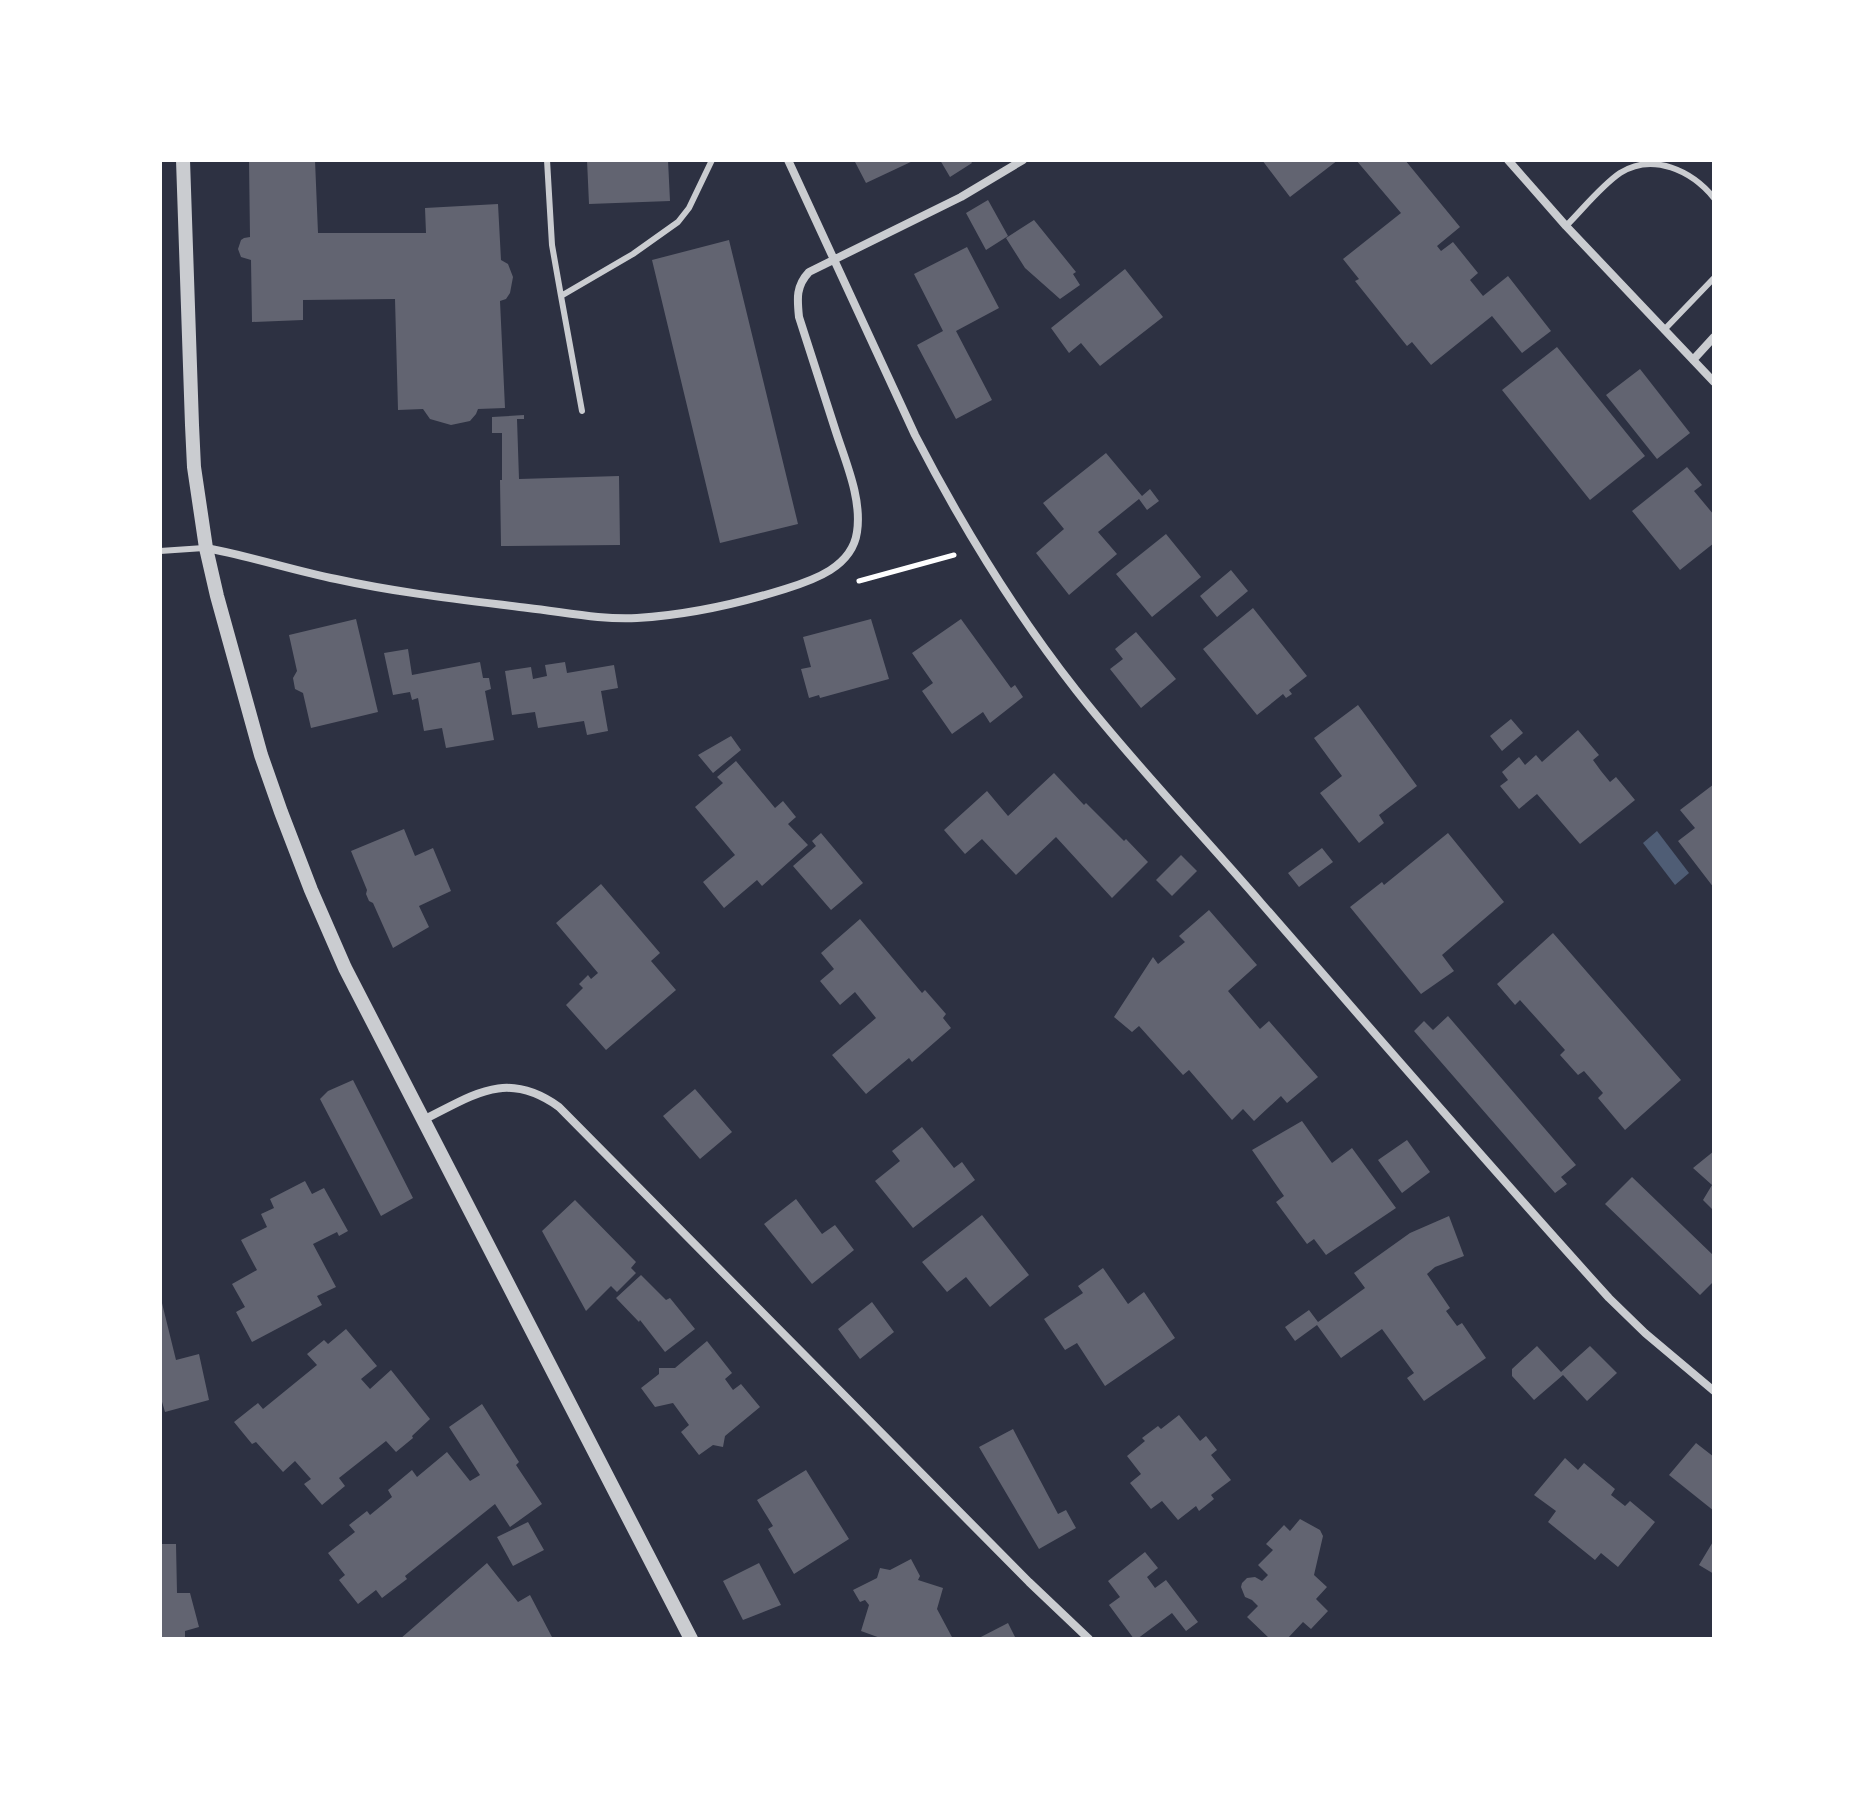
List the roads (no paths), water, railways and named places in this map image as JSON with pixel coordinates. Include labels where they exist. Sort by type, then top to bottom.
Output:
[{"type":"street","points":[[183,160],[196,481],[217,596],[261,755],[311,890],[345,968],[691,1639]]},
{"type":"street","points":[[788,160],[936,476],[978,548],[1076,690],[1609,1298],[1714,1391]]},
{"type":"street","points":[[206,548],[335,579],[407,592],[599,617],[633,618],[697,611],[747,601],[818,576],[846,558],[853,546],[857,533],[856,503],[799,317],[797,303],[801,281],[809,272],[961,197],[1023,160]]},
{"type":"street","points":[[1508,160],[1714,382]]},
{"type":"street","points":[[1693,360],[1714,337]]},
{"type":"street","points":[[423,1121],[473,1096],[491,1089],[509,1087],[528,1089],[559,1107],[1089,1639]]},
{"type":"lane","points":[[547,160],[552,245],[582,411]]},
{"type":"lane","points":[[561,296],[633,254],[678,222],[689,208],[712,160]]},
{"type":"lane","points":[[1566,226],[1618,175],[1641,165],[1665,165],[1680,170],[1695,178],[1714,198]]},
{"type":"lane","points":[[1664,330],[1714,278]]},
{"type":"lane","points":[[160,551],[206,548]]},
{"type":"water","points":[[1657,831],[1689,873],[1675,885],[1643,843]]}]
